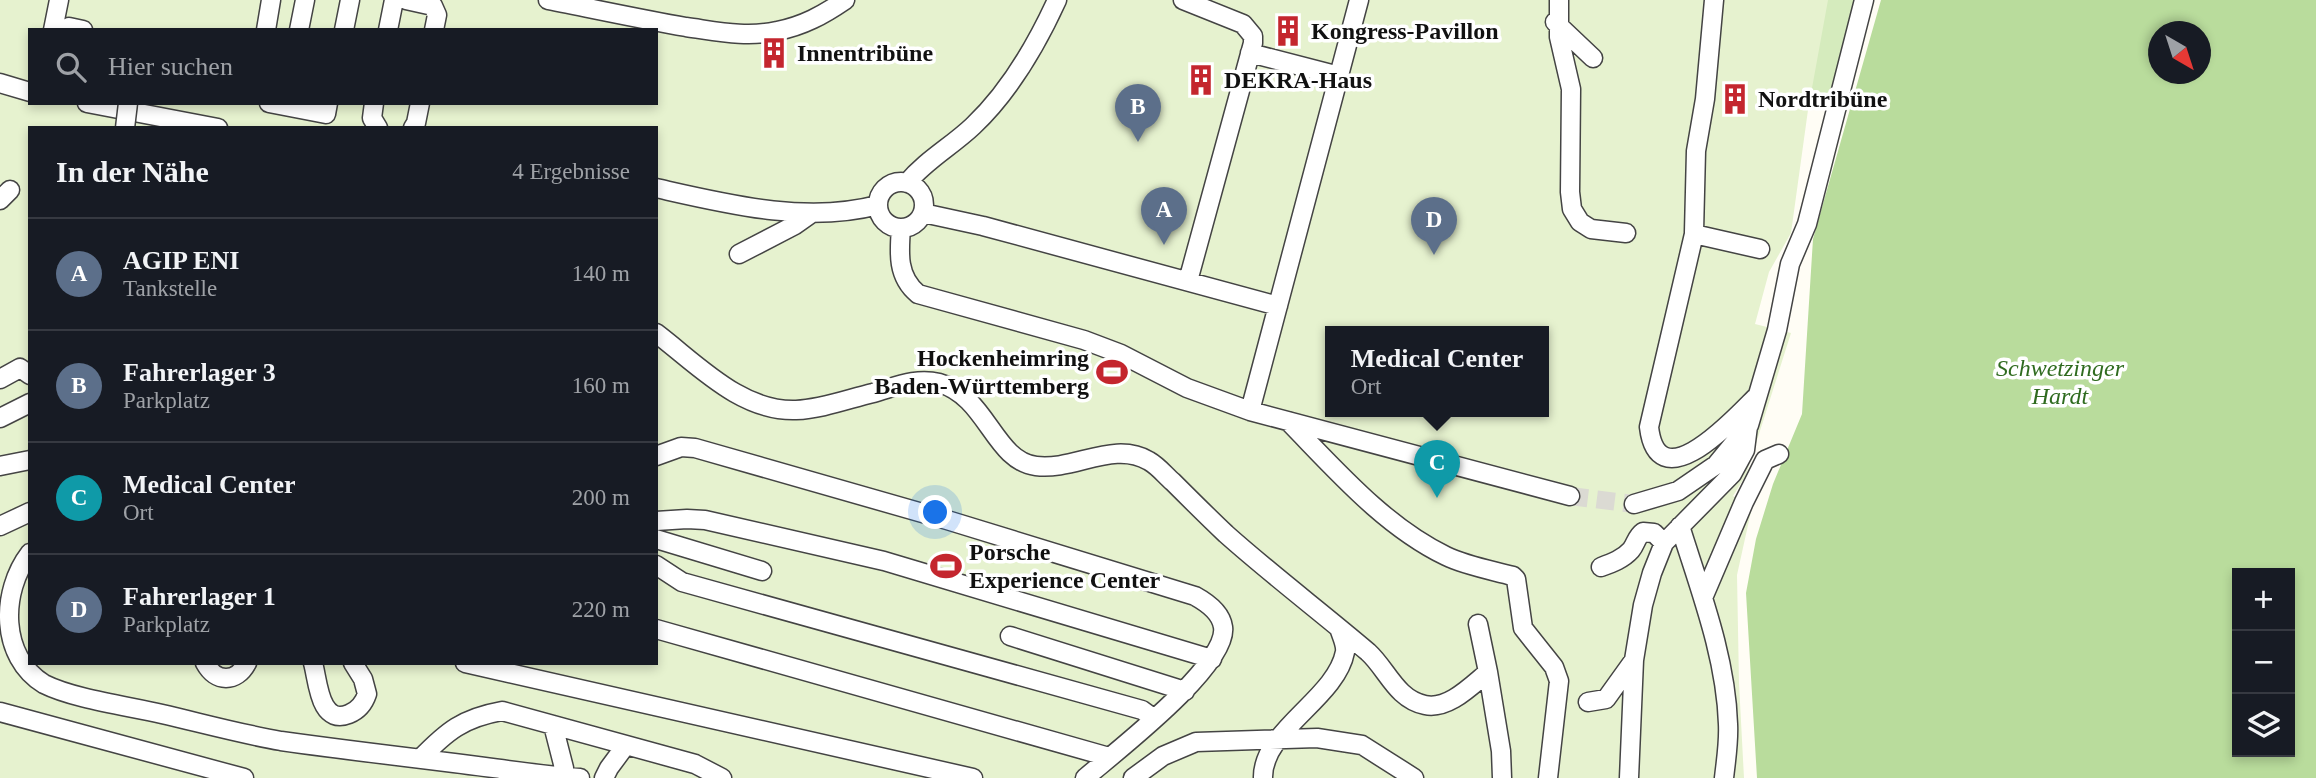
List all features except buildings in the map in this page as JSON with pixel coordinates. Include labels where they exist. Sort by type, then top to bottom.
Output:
[{"type":"lane","points":[[52,28],[59,0]]},
{"type":"lane","points":[[266,28],[271,0]]},
{"type":"lane","points":[[299,28],[305,0]]},
{"type":"lane","points":[[344,28],[350,0]]},
{"type":"lane","points":[[388,28],[394,0]]},
{"type":"lane","points":[[406,0],[433,6],[437,15],[434,28]]},
{"type":"lane","points":[[548,0],[654,22],[737,35],[775,32],[799,26],[820,17],[845,0]]},
{"type":"lane","points":[[908,183],[919,168],[974,125],[1004,91],[1024,64],[1057,0]]},
{"type":"lane","points":[[1183,0],[1243,24],[1253,36],[1251,53],[1188,281]]},
{"type":"lane","points":[[1250,411],[1359,0]]},
{"type":"lane","points":[[1559,0],[1554,21],[1571,89],[1572,209],[1580,222],[1591,229],[1626,233]]},
{"type":"lane","points":[[1714,0],[1705,99],[1696,151],[1694,233],[1649,427],[1654,448],[1665,456],[1679,458],[1701,449],[1760,393]]},
{"type":"lane","points":[[1629,778],[1634,660],[1643,605],[1652,573],[1664,543],[1732,474],[1745,450],[1749,425],[1777,330],[1790,264],[1807,224],[1864,0]]},
{"type":"lane","points":[[1554,21],[1593,58]]},
{"type":"lane","points":[[1251,53],[1339,76]]},
{"type":"lane","points":[[0,83],[28,91]]},
{"type":"lane","points":[[99,105],[217,124]]},
{"type":"lane","points":[[125,126],[128,105]]},
{"type":"lane","points":[[279,105],[326,114],[328,105]]},
{"type":"lane","points":[[374,105],[372,118],[377,126]]},
{"type":"lane","points":[[414,126],[420,105]]},
{"type":"lane","points":[[898,182],[908,183],[919,190],[923,197],[923,213],[914,224],[901,228],[887,223],[882,218],[878,205],[884,190],[890,184],[898,182]]},
{"type":"lane","points":[[658,188],[727,203],[812,213],[878,205]]},
{"type":"lane","points":[[739,254],[795,225],[812,213]]},
{"type":"lane","points":[[923,213],[1278,306]]},
{"type":"lane","points":[[901,228],[899,258],[903,274],[918,294],[1084,340],[1121,354],[1187,388],[1250,411],[1570,496]]},
{"type":"lane","points":[[1676,242],[1694,233],[1760,249]]},
{"type":"lane","points":[[658,334],[728,388],[748,401],[764,407],[778,410],[817,408],[921,379],[942,383],[960,392],[976,406],[999,442],[1016,457],[1033,466],[1055,467],[1113,453],[1132,453],[1151,462],[1227,534],[1370,655],[1402,694],[1415,702],[1438,706],[1488,672]]},
{"type":"lane","points":[[0,379],[20,368],[28,374]]},
{"type":"lane","points":[[0,418],[28,404]]},
{"type":"lane","points":[[1288,421],[1376,508],[1406,533],[1446,556],[1516,579],[1524,628],[1554,667],[1559,681],[1548,778]]},
{"type":"lane","points":[[1634,504],[1678,491],[1716,465],[1749,425]]},
{"type":"lane","points":[[658,455],[681,447],[705,451],[947,520],[1195,596],[1213,609],[1223,627],[1219,647],[1212,659],[1185,691],[1085,778]]},
{"type":"lane","points":[[1703,598],[1765,460],[1779,454]]},
{"type":"lane","points":[[0,466],[28,460]]},
{"type":"lane","points":[[0,526],[28,513]]},
{"type":"lane","points":[[658,521],[705,520],[884,561],[1212,659]]},
{"type":"lane","points":[[1679,526],[1703,598],[1725,685],[1728,726],[1724,778]]},
{"type":"lane","points":[[1601,567],[1623,558],[1633,548],[1636,537],[1643,532],[1654,533],[1664,543]]},
{"type":"lane","points":[[658,540],[762,571]]},
{"type":"lane","points":[[28,556],[11,577],[3,603],[3,625],[10,650],[19,662],[43,683],[99,700],[278,740],[580,778]]},
{"type":"lane","points":[[658,566],[682,582],[1142,710],[1153,718]]},
{"type":"lane","points":[[1478,624],[1499,738],[1502,778]]},
{"type":"lane","points":[[658,630],[1109,757]]},
{"type":"lane","points":[[1263,778],[1269,755],[1280,739],[1336,673],[1346,649],[1340,631]]},
{"type":"lane","points":[[1010,636],[1185,691]]},
{"type":"lane","points":[[1588,702],[1606,699],[1634,660]]},
{"type":"lane","points":[[206,665],[213,675],[225,679],[237,676],[245,665]]},
{"type":"lane","points":[[313,665],[321,700],[329,711],[340,715],[359,708],[367,694],[363,679],[354,665]]},
{"type":"lane","points":[[475,665],[972,778]]},
{"type":"lane","points":[[420,759],[439,739],[472,717],[502,711],[695,764],[722,778]]},
{"type":"lane","points":[[0,712],[244,778]]},
{"type":"lane","points":[[553,725],[564,768],[561,777]]},
{"type":"lane","points":[[1133,778],[1163,756],[1196,742],[1317,738],[1362,745],[1414,778]]},
{"type":"lane","points":[[604,778],[626,745]]},
{"type":"green space","name":"Hockenheimring Baden-Württemberg","points":[[0,0],[1828,0],[1808,110],[1791,233],[1769,272],[1755,324],[1791,333],[1746,475],[1733,496],[1752,507],[1737,575],[1744,778],[0,778]]},
{"type":"green space","points":[[1770,0],[1857,0],[1831,105],[1760,93]]},
{"type":"green space","name":"Schwetzinger Hardt","points":[[1881,0],[2316,0],[2316,778],[1757,778],[1746,593],[1756,539],[1773,484],[1802,414],[1813,239]]},
{"type":"tunnel","points":[[1570,496],[1634,504]]},
{"type":"place","name":"Kongress-Pavillon","points":[[1288,31]]},
{"type":"place","name":"Innentribüne","points":[[774,53]]},
{"type":"place","name":"DEKRA-Haus","points":[[1201,80]]},
{"type":"place","name":"Nordtribüne","points":[[1735,99]]},
{"type":"place","name":"Fahrerlager 3","points":[[1138,142]]},
{"type":"place","name":"AGIP ENI","points":[[1164,245]]},
{"type":"place","name":"Fahrerlager 1","points":[[1434,255]]},
{"type":"place","name":"Hockenheimring Baden-Württemberg","points":[[1112,372]]},
{"type":"place","name":"Medical Center","points":[[1437,498]]},
{"type":"place","name":"Porsche Experience Center","points":[[946,566]]}]
